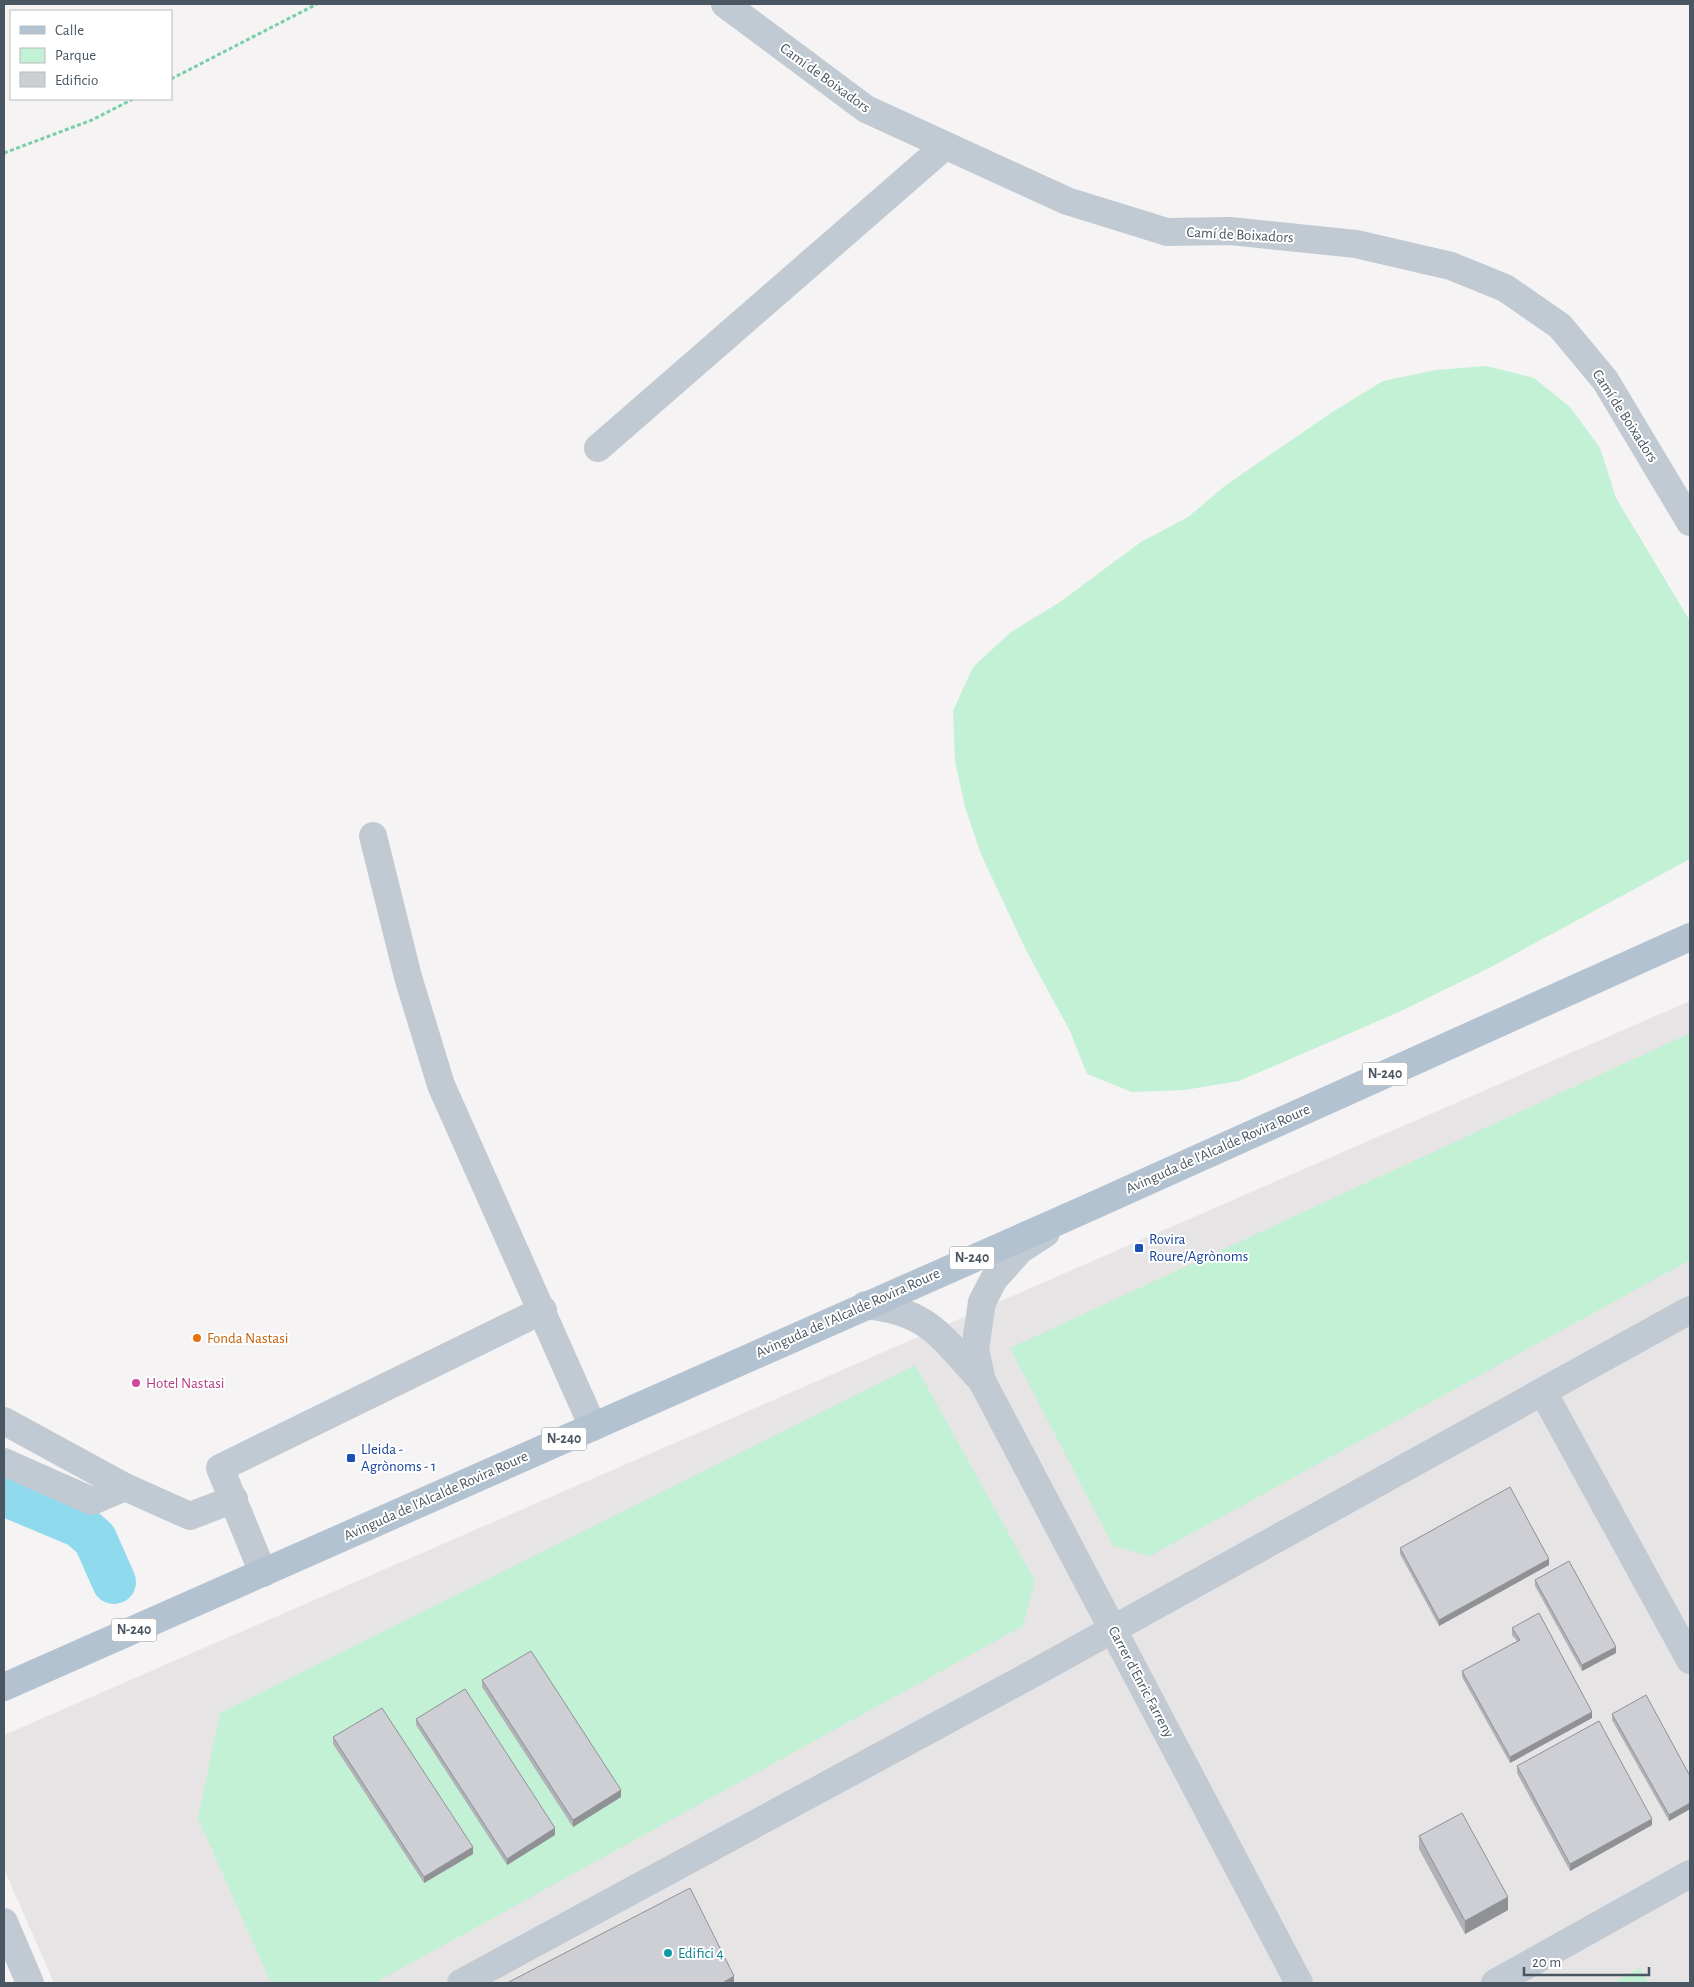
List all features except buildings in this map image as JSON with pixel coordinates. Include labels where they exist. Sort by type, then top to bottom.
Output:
[{"type":"main road","name":"Avinguda de l'Alcalde Rovira Roure","points":[[4,1687],[1079,1212],[1690,936]]},
{"type":"street","name":"Camí de Boixadors","points":[[725,4],[866,110],[1067,201],[1167,232],[1230,231],[1356,244],[1451,266],[1505,288],[1560,326],[1605,380],[1690,522]]},
{"type":"street","points":[[598,448],[945,146]]},
{"type":"street","points":[[373,836],[408,977],[442,1085],[543,1310],[592,1427]]},
{"type":"street","points":[[982,1381],[975,1349],[978,1320],[982,1302],[994,1279],[1020,1250],[1079,1212]]},
{"type":"street","points":[[865,1305],[900,1310],[918,1318],[937,1332],[982,1381]]},
{"type":"street","points":[[263,1573],[220,1468],[543,1310]]},
{"type":"street","points":[[461,1983],[1113,1628],[1690,1310]]},
{"type":"street","name":"Carrer d'Enric Farreny","points":[[982,1381],[1299,1983]]},
{"type":"street","points":[[1543,1392],[1690,1660]]},
{"type":"street","points":[[4,1421],[125,1487],[190,1516],[234,1499]]},
{"type":"street","points":[[4,1462],[92,1502],[125,1487]]},
{"type":"street","points":[[1494,1983],[1690,1874]]},
{"type":"street","points":[[4,1922],[30,1983]]},
{"type":"path","points":[[172,78],[317,4]]},
{"type":"path","points":[[4,154],[92,120],[130,100]]},
{"type":"shaded area","points":[[1690,1001],[1690,1983],[54,1983],[4,1869],[4,1735]]},
{"type":"green space","points":[[1486,366],[1534,378],[1570,407],[1600,448],[1616,498],[1690,621],[1690,859],[1489,968],[1399,1012],[1239,1081],[1184,1090],[1132,1092],[1087,1074],[1070,1031],[1026,950],[981,854],[965,807],[955,761],[953,711],[973,667],[1011,632],[1060,602],[1141,542],[1188,517],[1226,485],[1334,411],[1383,381],[1436,370]]},
{"type":"green space","points":[[1690,1033],[1690,1260],[1150,1556],[1113,1546],[1010,1348]]},
{"type":"green space","points":[[915,1365],[1035,1581],[1023,1626],[375,1983],[271,1983],[198,1818],[220,1713]]},
{"type":"green space","points":[[1640,1968],[1648,1983],[1612,1983]]},
{"type":"waterway","points":[[4,1494],[80,1526],[95,1539],[114,1582]]},
{"type":"place","name":"Rovira Roure/Agrònoms","points":[[1139,1248]]},
{"type":"place","name":"Fonda Nastasi","points":[[197,1338]]},
{"type":"place","name":"Hotel Nastasi","points":[[136,1383]]},
{"type":"place","name":"Lleida - Agrònoms - 1","points":[[351,1458]]},
{"type":"place","name":"Edifici 4","points":[[668,1953]]}]
